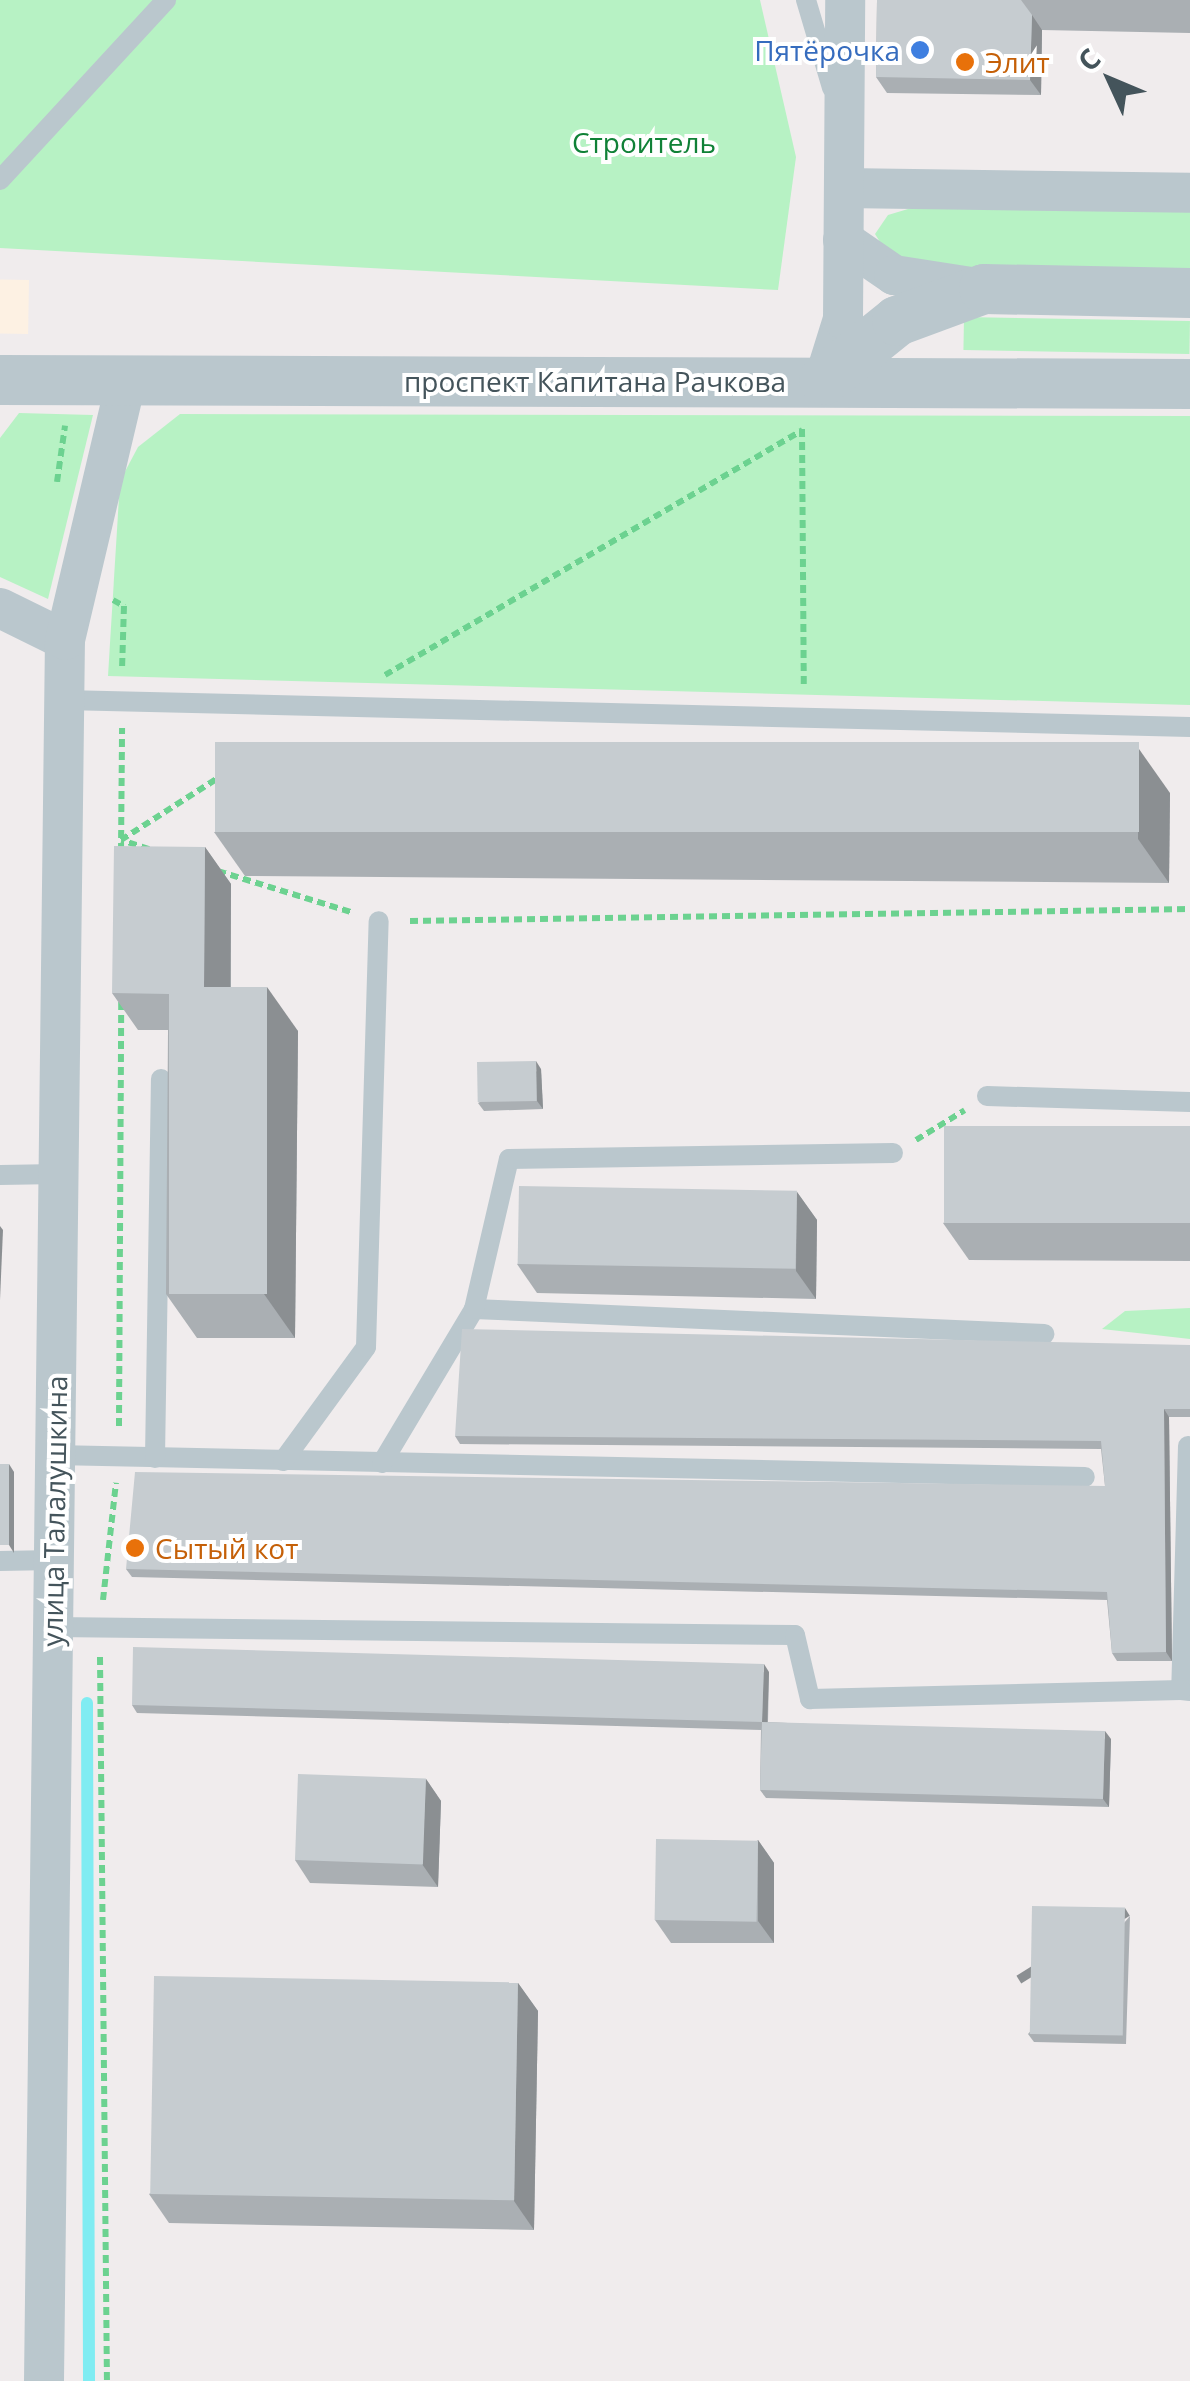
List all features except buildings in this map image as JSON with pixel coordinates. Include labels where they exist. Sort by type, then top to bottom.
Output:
[{"type":"street","points":[[824,380],[843,318],[845,0]]},
{"type":"street","points":[[844,188],[1190,193]]},
{"type":"street","points":[[844,240],[894,275],[984,289],[1190,294]]},
{"type":"street","points":[[824,380],[897,321],[984,289]]},
{"type":"street","name":"проспект Капитана Рачкова","points":[[9,381],[824,380],[1190,384]]},
{"type":"street","name":"улица Талалушкина","points":[[44,2381],[65,640],[126,382]]},
{"type":"street","points":[[0,608],[65,640]]},
{"type":"lane","points":[[0,180],[166,0]]},
{"type":"lane","points":[[806,0],[844,128]]},
{"type":"lane","points":[[64,700],[1190,727]]},
{"type":"lane","points":[[282,1460],[366,1347],[380,921]]},
{"type":"lane","points":[[155,1458],[160,1078]]},
{"type":"lane","points":[[987,1096],[1190,1102]]},
{"type":"lane","points":[[382,1463],[474,1309],[508,1159],[893,1154]]},
{"type":"lane","points":[[0,1175],[58,1174]]},
{"type":"lane","points":[[474,1309],[1044,1334]]},
{"type":"lane","points":[[53,1627],[796,1636],[810,1699],[1186,1690],[1188,1446]]},
{"type":"lane","points":[[55,1456],[1085,1478]]},
{"type":"lane","points":[[0,1561],[54,1560]]},
{"type":"path","points":[[9,381],[66,422],[54,495]]},
{"type":"path","points":[[79,582],[124,606],[121,860]]},
{"type":"path","points":[[380,921],[1190,908]]},
{"type":"path","points":[[108,2381],[100,1629],[120,1457],[121,980]]},
{"type":"path","points":[[893,1154],[987,1096]]},
{"type":"shaded area","points":[[0,279],[29,280],[28,334],[0,334]]},
{"type":"green space","name":"Строитель","points":[[0,0],[760,0],[796,157],[778,290],[0,248]]},
{"type":"green space","points":[[918,206],[1190,208],[1190,270],[926,269],[893,263],[875,234],[888,215]]},
{"type":"green space","points":[[964,317],[1190,321],[1189,354],[963,350]]},
{"type":"green space","points":[[19,413],[93,415],[48,599],[0,577],[0,438]]},
{"type":"green space","points":[[180,414],[1190,416],[1190,705],[108,676],[120,481],[138,447]]},
{"type":"green space","points":[[1190,1308],[1190,1339],[1102,1329],[1125,1311]]},
{"type":"waterway","points":[[87,1703],[89,2381]]},
{"type":"place","name":"Пятёрочка","points":[[920,50]]},
{"type":"place","name":"Элит","points":[[965,62]]},
{"type":"place","name":"Сытый кот","points":[[135,1548]]}]
